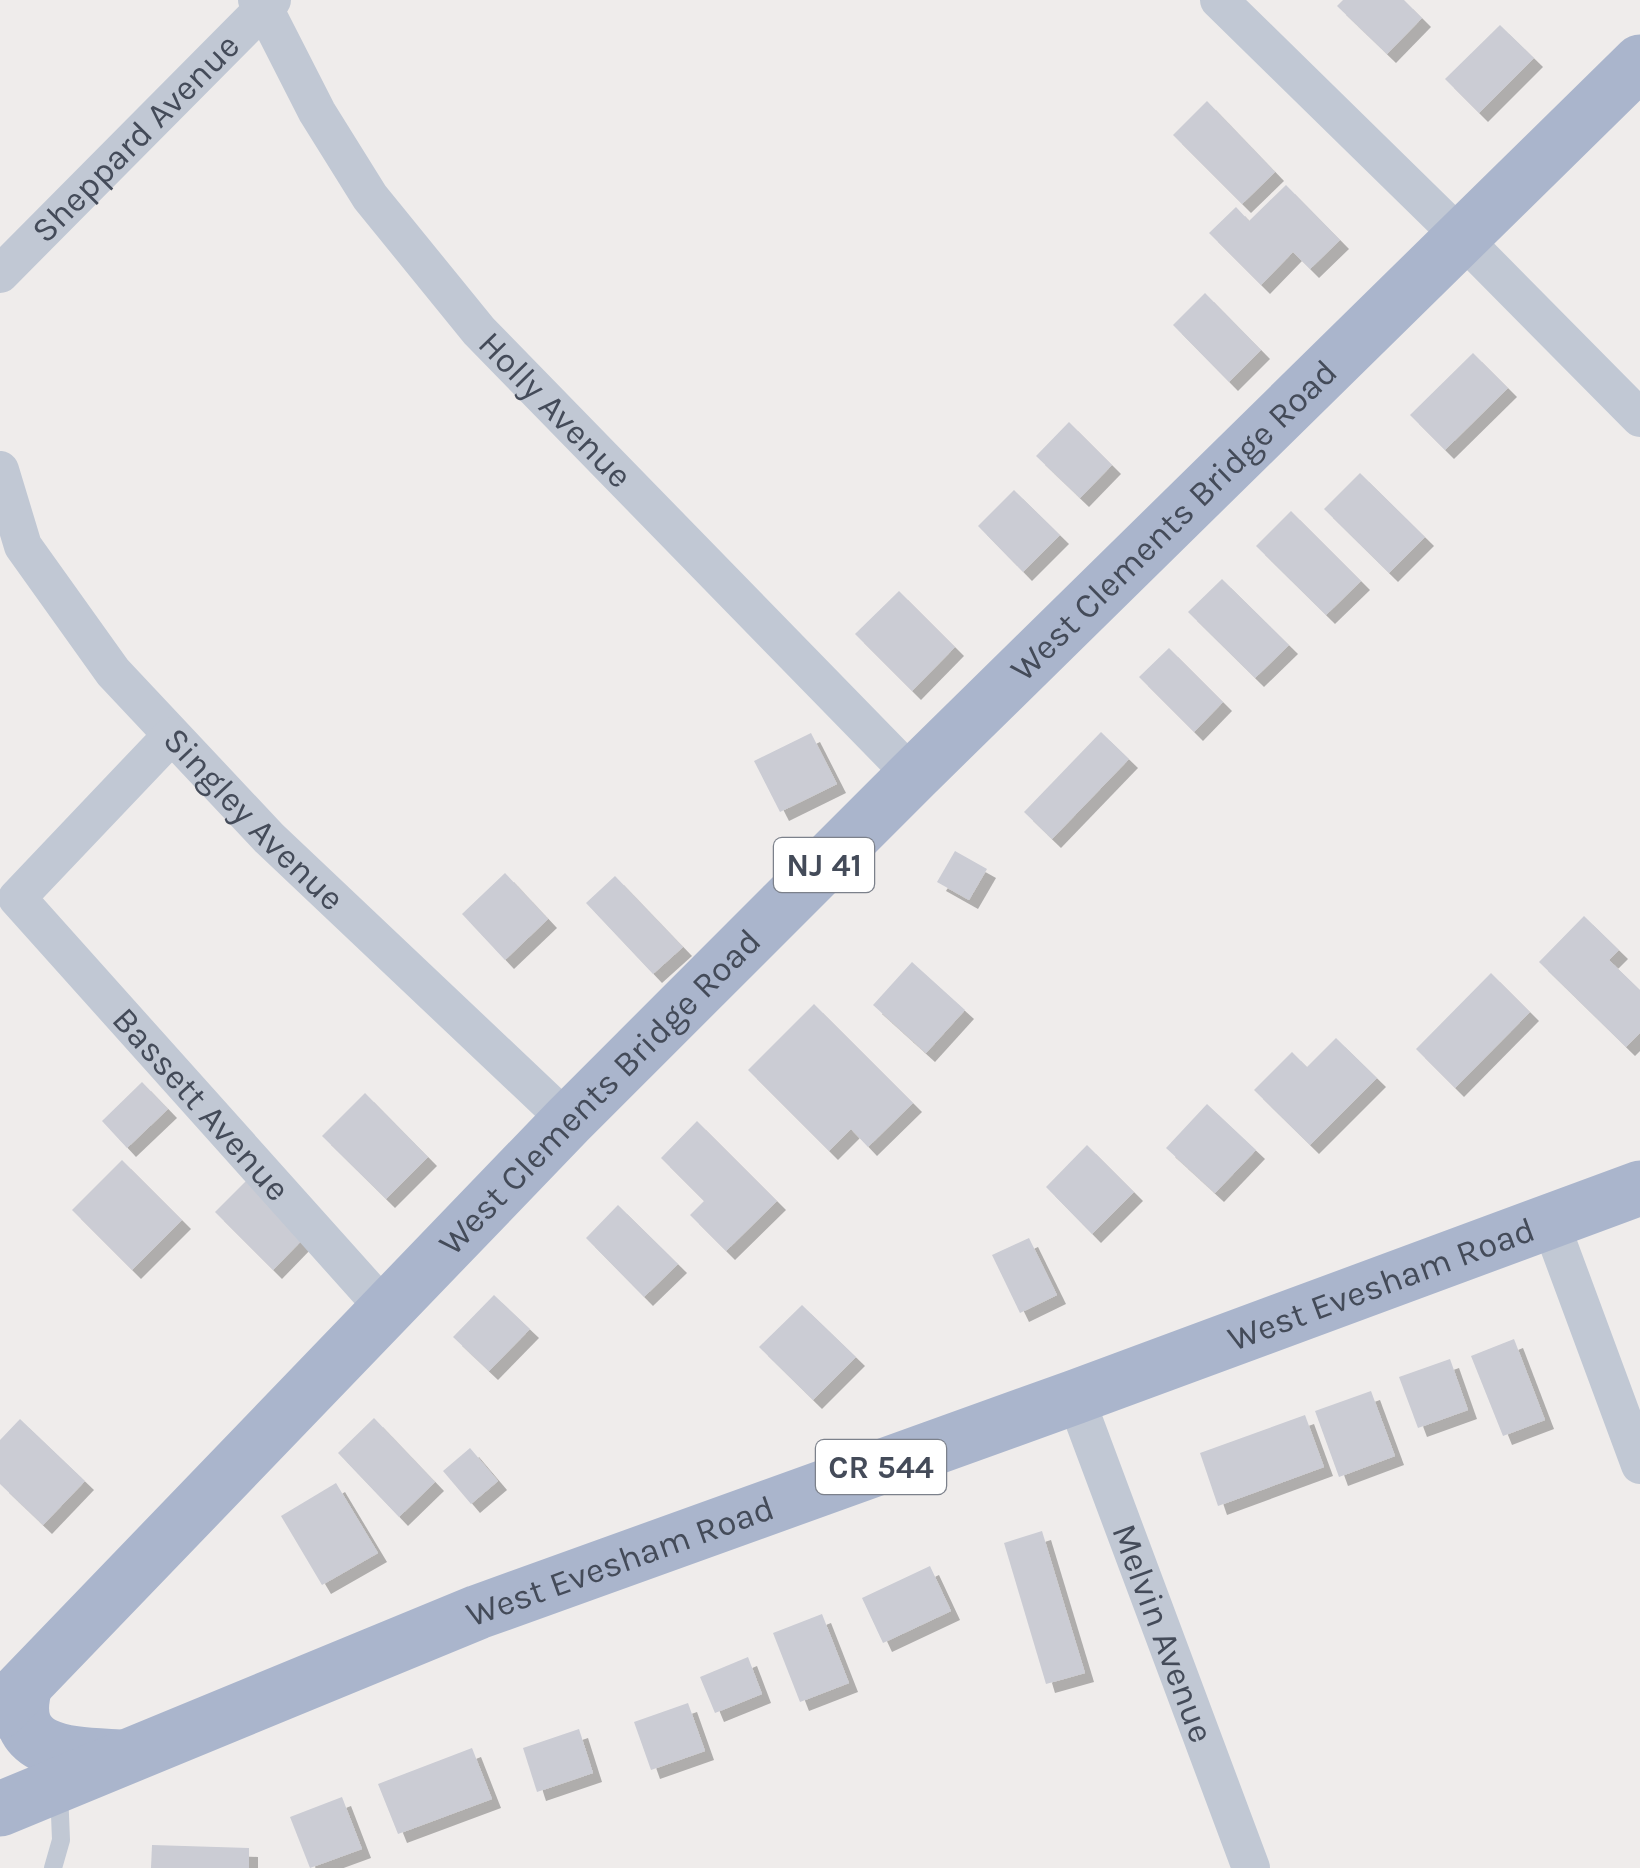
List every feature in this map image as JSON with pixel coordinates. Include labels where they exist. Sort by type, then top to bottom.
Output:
[{"type":"main road","name":"West Clements Bridge Road","points":[[12,1699],[568,1121],[1640,62]]},
{"type":"main road","name":"West Evesham Road","points":[[0,1809],[478,1612],[1076,1398],[1640,1188]]},
{"type":"main road","points":[[12,1699],[25,1725],[44,1746],[69,1754],[127,1757]]},
{"type":"street","points":[[1219,0],[1462,237],[1640,418]]},
{"type":"street","name":"Sheppard Avenue","points":[[0,274],[265,3]]},
{"type":"street","name":"Holly Avenue","points":[[265,3],[316,112],[370,197],[479,331],[913,776]]},
{"type":"street","name":"Singley Avenue","points":[[0,470],[24,546],[114,672],[269,838],[568,1121]]},
{"type":"street","name":"Bassett Avenue","points":[[171,736],[17,898],[386,1310]]},
{"type":"street","points":[[1550,1222],[1640,1464]]},
{"type":"street","name":"Melvin Avenue","points":[[1076,1398],[1250,1868]]},
{"type":"lane","points":[[54,1868],[61,1840],[59,1784]]},
{"type":"building","points":[[1343,0],[1404,0],[1422,18],[1387,54],[1337,6]]},
{"type":"building","points":[[1500,25],[1534,58],[1479,113],[1445,79]]},
{"type":"building","points":[[1207,101],[1275,172],[1242,204],[1173,135]]},
{"type":"building","points":[[1286,185],[1340,240],[1310,269],[1293,252],[1261,285],[1209,233],[1236,207],[1249,221]]},
{"type":"building","points":[[1205,293],[1261,350],[1229,382],[1173,325]]},
{"type":"building","points":[[1473,353],[1508,388],[1445,450],[1410,415]]},
{"type":"building","points":[[1069,422],[1112,465],[1080,498],[1036,456]]},
{"type":"building","points":[[1360,473],[1425,537],[1389,573],[1324,509]]},
{"type":"building","points":[[1014,490],[1060,535],[1023,572],[978,526]]},
{"type":"building","points":[[1291,511],[1361,581],[1326,615],[1256,546]]},
{"type":"building","points":[[1222,579],[1289,645],[1255,678],[1188,612]]},
{"type":"building","points":[[899,591],[955,647],[912,691],[855,634]]},
{"type":"building","points":[[1169,648],[1223,702],[1194,732],[1139,677]]},
{"type":"building","points":[[1101,732],[1129,759],[1052,839],[1024,812]]},
{"type":"building","points":[[811,733],[837,784],[780,812],[754,761]]},
{"type":"building","points":[[955,851],[987,869],[969,900],[937,882]]},
{"type":"building","points":[[505,873],[548,919],[505,960],[462,914]]},
{"type":"building","points":[[615,876],[683,947],[653,974],[586,903]]},
{"type":"building","points":[[1584,916],[1619,950],[1609,960],[1640,990],[1640,1033],[1626,1047],[1539,962]]},
{"type":"building","points":[[912,962],[965,1010],[926,1053],[873,1005]]},
{"type":"building","points":[[1491,973],[1530,1012],[1455,1088],[1416,1049]]},
{"type":"building","points":[[814,1004],[913,1103],[868,1147],[851,1129],[829,1151],[748,1070]]},
{"type":"building","points":[[1336,1038],[1377,1078],[1310,1145],[1254,1090],[1292,1052],[1307,1067]]},
{"type":"building","points":[[142,1082],[168,1109],[127,1148],[102,1121]]},
{"type":"building","points":[[365,1093],[428,1157],[386,1199],[322,1136]]},
{"type":"building","points":[[1207,1104],[1256,1150],[1215,1193],[1166,1148]]},
{"type":"building","points":[[697,1121],[777,1201],[726,1251],[690,1215],[704,1201],[661,1158]]},
{"type":"building","points":[[1087,1145],[1134,1192],[1092,1234],[1046,1187]]},
{"type":"building","points":[[122,1160],[182,1220],[132,1270],[72,1210]]},
{"type":"building","points":[[247,1180],[305,1237],[273,1270],[215,1212]]},
{"type":"building","points":[[618,1205],[678,1264],[644,1297],[586,1238]]},
{"type":"building","points":[[1029,1238],[1057,1295],[1020,1313],[992,1255]]},
{"type":"building","points":[[494,1295],[530,1329],[489,1371],[453,1337]]},
{"type":"building","points":[[802,1305],[856,1357],[813,1400],[759,1347]]},
{"type":"building","points":[[1514,1339],[1545,1420],[1503,1436],[1471,1356]]},
{"type":"building","points":[[1450,1359],[1468,1410],[1418,1428],[1399,1377]]},
{"type":"building","points":[[1371,1391],[1395,1456],[1339,1477],[1315,1411]]},
{"type":"building","points":[[1305,1415],[1324,1467],[1218,1506],[1200,1453]]},
{"type":"building","points":[[374,1418],[435,1482],[399,1517],[338,1453]]},
{"type":"building","points":[[20,1419],[85,1481],[43,1525],[0,1484],[0,1440]]},
{"type":"building","points":[[470,1448],[498,1481],[471,1504],[443,1471]]},
{"type":"building","points":[[336,1483],[378,1553],[322,1585],[281,1516]]},
{"type":"building","points":[[1042,1531],[1085,1673],[1046,1684],[1004,1543]]},
{"type":"building","points":[[930,1566],[951,1611],[883,1643],[862,1598]]},
{"type":"building","points":[[822,1614],[849,1683],[800,1702],[773,1633]]},
{"type":"building","points":[[748,1657],[762,1694],[715,1713],[700,1677]]},
{"type":"building","points":[[688,1703],[705,1751],[651,1770],[634,1722]]},
{"type":"building","points":[[579,1729],[593,1773],[537,1792],[523,1748]]},
{"type":"building","points":[[472,1748],[492,1799],[398,1834],[378,1784]]},
{"type":"building","points":[[342,1797],[362,1849],[310,1868],[290,1817]]},
{"type":"building","points":[[152,1845],[249,1848],[249,1868],[151,1868]]}]
